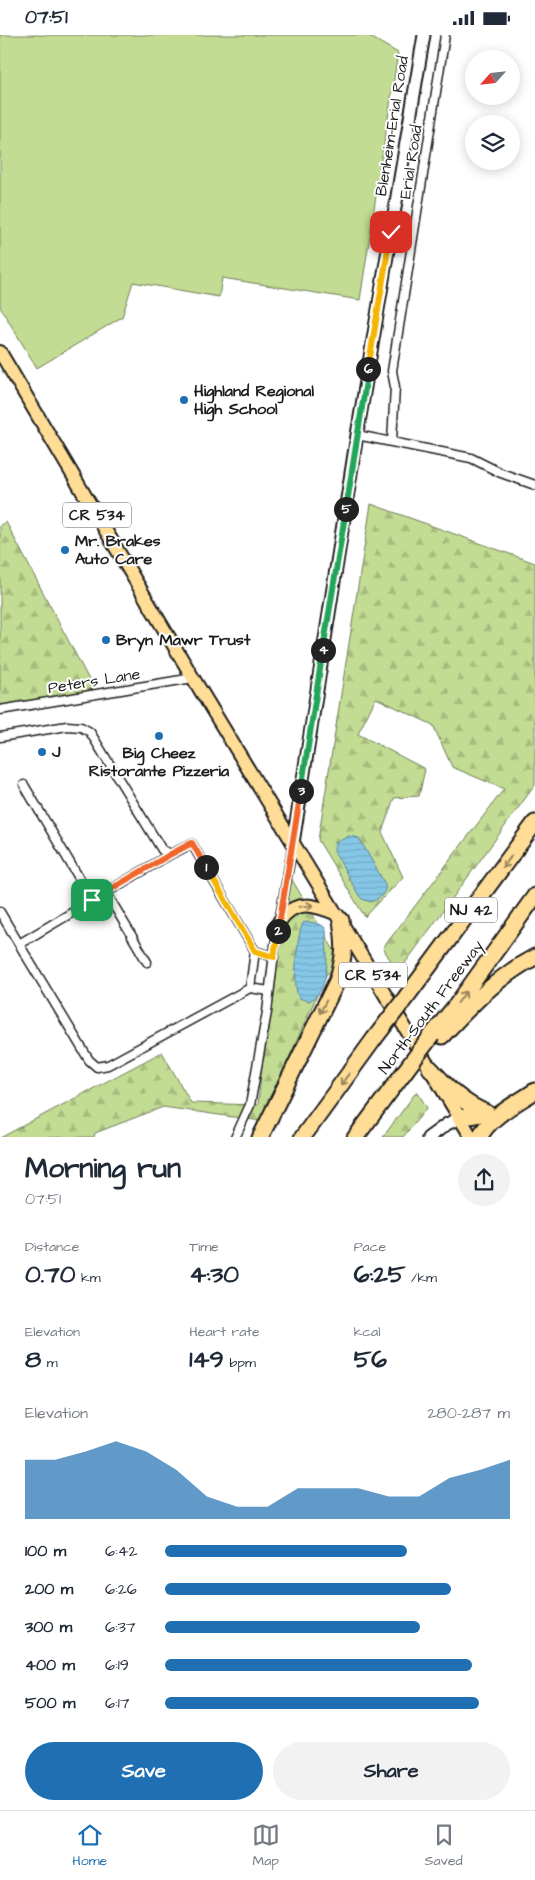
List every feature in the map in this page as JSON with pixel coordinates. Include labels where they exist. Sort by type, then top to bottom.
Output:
[{"type":"highway","name":"North-South Freeway","points":[[302,1137],[535,823]]},
{"type":"highway","name":"North-South Freeway","points":[[355,1137],[390,1091],[408,1074],[535,896]]},
{"type":"highway","points":[[260,1137],[336,981],[345,945],[339,917]]},
{"type":"highway","points":[[434,1039],[491,986],[511,971],[535,957]]},
{"type":"highway","points":[[336,981],[352,973],[361,971],[371,972]]},
{"type":"highway","points":[[430,1068],[460,1099],[472,1107],[487,1113]]},
{"type":"highway","points":[[479,1137],[482,1131],[509,1108],[535,1091]]},
{"type":"highway","points":[[460,1118],[509,1108]]},
{"type":"main road","name":"Blenheim-Erial Road","points":[[293,843],[357,435],[424,35]]},
{"type":"main road","name":"CR 534","points":[[0,352],[193,678],[472,1137]]},
{"type":"main road","points":[[279,922],[290,911],[304,905],[317,905],[339,917]]},
{"type":"main road","points":[[428,1137],[446,1124],[460,1118]]},
{"type":"street","name":"Erial Road","points":[[392,441],[395,387],[392,371],[445,35]]},
{"type":"street","points":[[357,435],[471,458],[501,473],[535,485]]},
{"type":"street","name":"Peters Lane","points":[[0,710],[193,678]]},
{"type":"street","points":[[0,737],[67,726],[81,727],[90,732],[162,850],[171,854]]},
{"type":"street","points":[[24,785],[92,900]]},
{"type":"street","points":[[19,944],[192,843],[255,951],[250,988]]},
{"type":"street","name":"Blenheim-Erial Road","points":[[235,1137],[250,1105],[267,1012],[279,922],[293,843]]},
{"type":"street","points":[[106,892],[147,961]]},
{"type":"street","points":[[0,912],[89,1060],[97,1067],[108,1065],[250,988],[269,991]]},
{"type":"street","points":[[255,951],[274,957]]},
{"type":"green space","points":[[0,35],[367,35],[398,53],[360,300],[222,278],[219,297],[133,282],[122,317],[37,368],[0,307]]},
{"type":"green space","points":[[371,504],[535,563],[535,785],[398,973],[383,948],[504,789],[452,767],[433,725],[376,698],[358,734],[425,769],[419,796],[394,798],[382,832],[403,877],[365,917],[318,840]]},
{"type":"green space","points":[[6,522],[97,695],[0,712],[0,525]]},
{"type":"green space","points":[[288,873],[341,962],[326,975],[261,1121],[163,1107],[95,1133],[94,1137],[2,1137],[162,1052],[191,1103],[258,1105],[267,1012]]},
{"type":"green space","points":[[417,1091],[427,1108],[403,1137],[383,1137]]},
{"type":"water","points":[[349,836],[359,838],[385,884],[384,893],[371,902],[362,899],[358,894],[334,851],[335,843]]},
{"type":"water","points":[[303,923],[320,924],[325,928],[327,965],[326,975],[320,991],[308,1001],[299,998],[296,973],[297,949],[301,929]]},
{"type":"place","name":"Highland Regional High School","points":[[184,400]]},
{"type":"place","name":"Mr. Brakes Auto Care","points":[[65,550]]},
{"type":"place","name":"Bryn Mawr Trust","points":[[106,640]]},
{"type":"place","name":"Big Cheez Ristorante Pizzeria","points":[[159,736]]},
{"type":"place","name":"J","points":[[42,752]]},
{"type":"route","points":[[92,900],[192,843],[255,951],[274,957],[391,232]]}]
